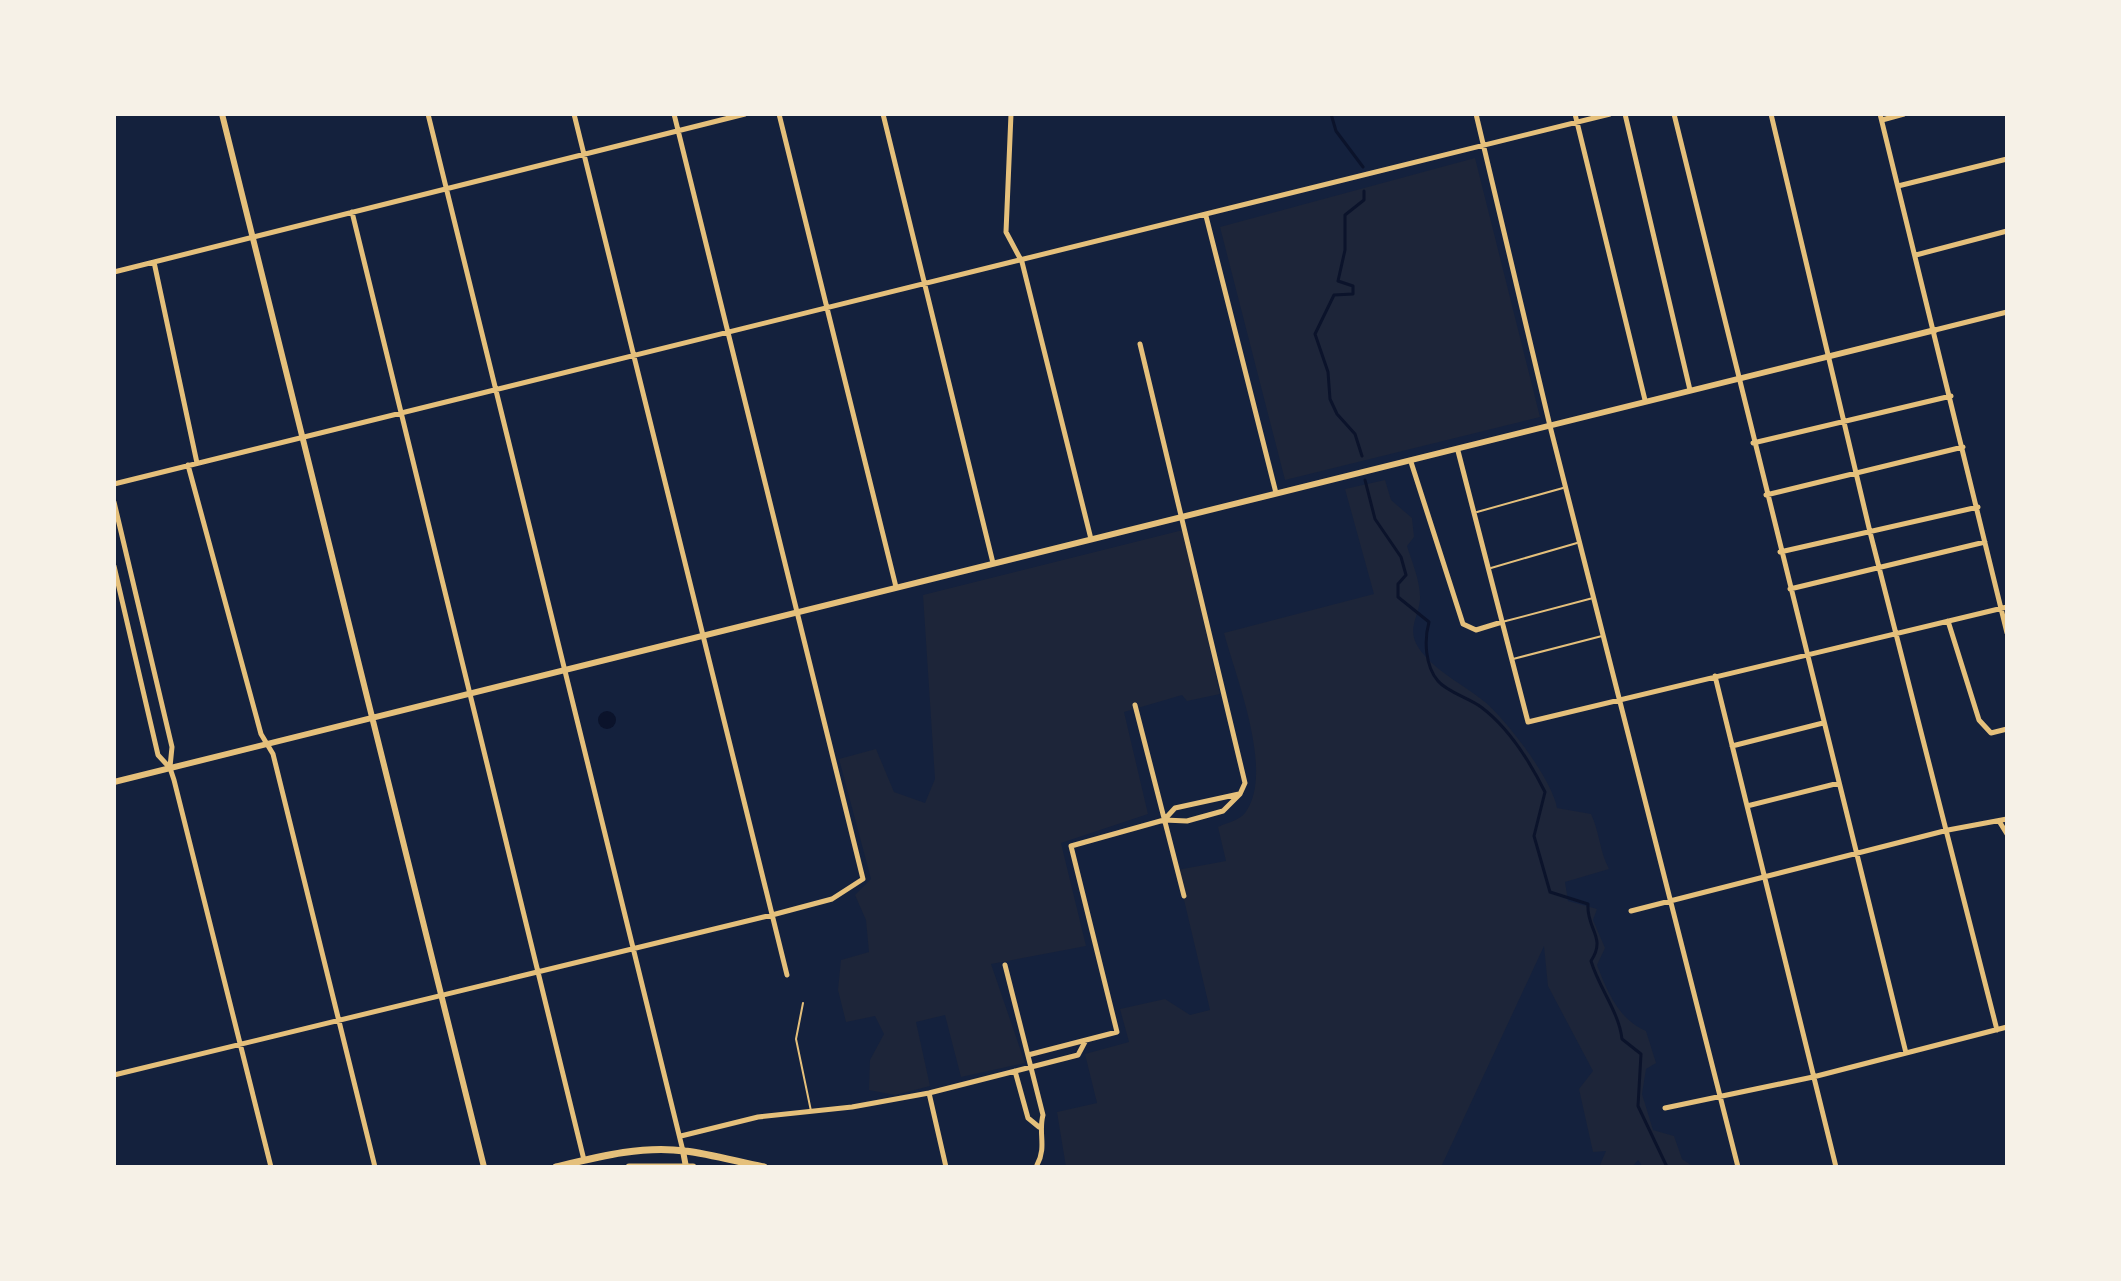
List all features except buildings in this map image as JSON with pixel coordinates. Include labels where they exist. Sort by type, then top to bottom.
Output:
[{"type":"main road","points":[[556,1167],[632,1152],[683,1151],[764,1167]]},
{"type":"main road","points":[[629,1167],[688,1167]]},
{"type":"street","points":[[222,114],[484,1167]]},
{"type":"street","points":[[428,114],[688,1167]]},
{"type":"street","points":[[574,114],[787,975]]},
{"type":"street","points":[[114,1075],[772,915],[832,899],[863,879],[674,114]]},
{"type":"street","points":[[114,272],[745,114]]},
{"type":"street","points":[[779,114],[896,587]]},
{"type":"street","points":[[883,114],[993,563]]},
{"type":"street","points":[[1011,114],[1006,232],[1022,262],[1091,539]]},
{"type":"street","points":[[1476,114],[1550,426],[1738,1167]]},
{"type":"street","points":[[1575,114],[1645,400]]},
{"type":"street","points":[[114,486],[634,354],[1022,262],[1610,114]]},
{"type":"street","points":[[1625,114],[1690,390]]},
{"type":"street","points":[[1674,114],[1906,1053]]},
{"type":"street","points":[[1771,114],[1856,476],[1997,1030]]},
{"type":"street","points":[[1904,114],[1881,117],[2004,608],[2007,633]]},
{"type":"street","points":[[1898,186],[2007,159]]},
{"type":"street","points":[[352,212],[584,1160]]},
{"type":"street","points":[[1206,216],[1276,493]]},
{"type":"street","points":[[1916,255],[2007,231]]},
{"type":"street","points":[[154,262],[197,463]]},
{"type":"street","points":[[114,782],[1276,493],[1458,451],[1645,400],[2007,312]]},
{"type":"street","points":[[1028,1055],[1117,1032],[1071,846],[1164,820],[1187,821],[1223,811],[1240,794],[1245,783],[1184,516],[1140,344]]},
{"type":"street","points":[[1753,443],[1951,396]]},
{"type":"street","points":[[1766,495],[1856,476],[1963,447]]},
{"type":"street","points":[[1458,451],[1528,722],[2004,608]]},
{"type":"street","points":[[1411,462],[1463,624],[1476,630],[1502,622]]},
{"type":"street","points":[[188,465],[257,720],[273,754],[375,1167]]},
{"type":"street","points":[[114,502],[172,747],[170,768],[271,1167]]},
{"type":"street","points":[[1780,552],[1978,507]]},
{"type":"street","points":[[1790,589],[1880,570],[1985,542]]},
{"type":"street","points":[[114,566],[158,755],[170,768]]},
{"type":"street","points":[[1948,621],[1979,720],[1991,733],[2007,729]]},
{"type":"street","points":[[131,638],[146,635]]},
{"type":"street","points":[[1715,676],[1836,1167]]},
{"type":"street","points":[[1135,705],[1184,896]]},
{"type":"street","points":[[1732,746],[1823,723]]},
{"type":"street","points":[[1747,806],[1839,783]]},
{"type":"street","points":[[1164,820],[1175,808],[1240,794]]},
{"type":"street","points":[[1631,911],[1948,830],[2007,819]]},
{"type":"street","points":[[1999,821],[2007,834]]},
{"type":"street","points":[[1005,965],[1043,1115],[1040,1127],[1044,1150],[1037,1165]]},
{"type":"street","points":[[1665,1108],[1813,1077],[2007,1027]]},
{"type":"street","points":[[681,1136],[758,1117],[812,1113],[929,1093],[1078,1055],[1086,1039]]},
{"type":"street","points":[[1015,1071],[1028,1118],[1040,1127]]},
{"type":"street","points":[[929,1093],[946,1167]]},
{"type":"street","points":[[1028,1118],[1043,1115]]},
{"type":"lane","points":[[1476,512],[1566,487]]},
{"type":"lane","points":[[1490,568],[1580,542]]},
{"type":"lane","points":[[1502,622],[1594,597]]},
{"type":"lane","points":[[1513,659],[1604,636]]},
{"type":"lane","points":[[803,1003],[796,1039],[812,1113]]},
{"type":"shaded area","points":[[1475,158],[1540,417],[1285,480],[1220,227]]},
{"type":"shaded area","points":[[1385,480],[1391,500],[1412,518],[1414,537],[1407,546],[1420,593],[1413,629],[1418,647],[1432,663],[1485,702],[1505,722],[1538,767],[1557,808],[1591,814],[1609,869],[1565,882],[1568,901],[1597,909],[1593,920],[1605,948],[1597,965],[1621,1012],[1646,1031],[1656,1063],[1646,1069],[1642,1094],[1653,1130],[1674,1136],[1682,1159],[1694,1167],[1643,1167],[1638,1160],[1632,1167],[1599,1167],[1606,1151],[1593,1152],[1579,1089],[1593,1071],[1548,986],[1544,946],[1441,1167],[1066,1167],[1057,1112],[1097,1103],[1085,1054],[1129,1042],[1120,1009],[1165,999],[1190,1015],[1210,1010],[1177,870],[1226,861],[1218,827],[1243,815],[1253,796],[1255,750],[1244,699],[1224,633],[1374,594],[1345,489]]},
{"type":"shaded area","points":[[1183,530],[1220,694],[1187,701],[1182,695],[1124,712],[1148,814],[1061,843],[1086,946],[991,964],[1025,1063],[961,1077],[945,1015],[916,1022],[930,1086],[895,1095],[869,1090],[870,1060],[884,1034],[875,1016],[846,1022],[838,990],[841,960],[869,952],[866,920],[855,895],[871,879],[839,759],[876,749],[894,792],[925,803],[935,779],[923,595]]},
{"type":"shaded area","points":[[607,711],[616,720],[607,729],[598,720]]},
{"type":"waterway","points":[[1331,114],[1336,131],[1363,167]]},
{"type":"waterway","points":[[1362,456],[1355,434],[1337,414],[1330,399],[1328,372],[1315,334],[1334,295],[1353,294],[1353,286],[1338,281],[1345,250],[1345,215],[1364,200],[1364,191]]},
{"type":"waterway","points":[[1365,480],[1375,519],[1401,557],[1406,575],[1398,584],[1398,597],[1429,622],[1427,653],[1434,675],[1442,685],[1481,707],[1500,724],[1525,757],[1545,792],[1534,836],[1550,892],[1588,904],[1597,939],[1591,961],[1617,1019],[1622,1039],[1641,1054],[1638,1106],[1667,1167]]}]
